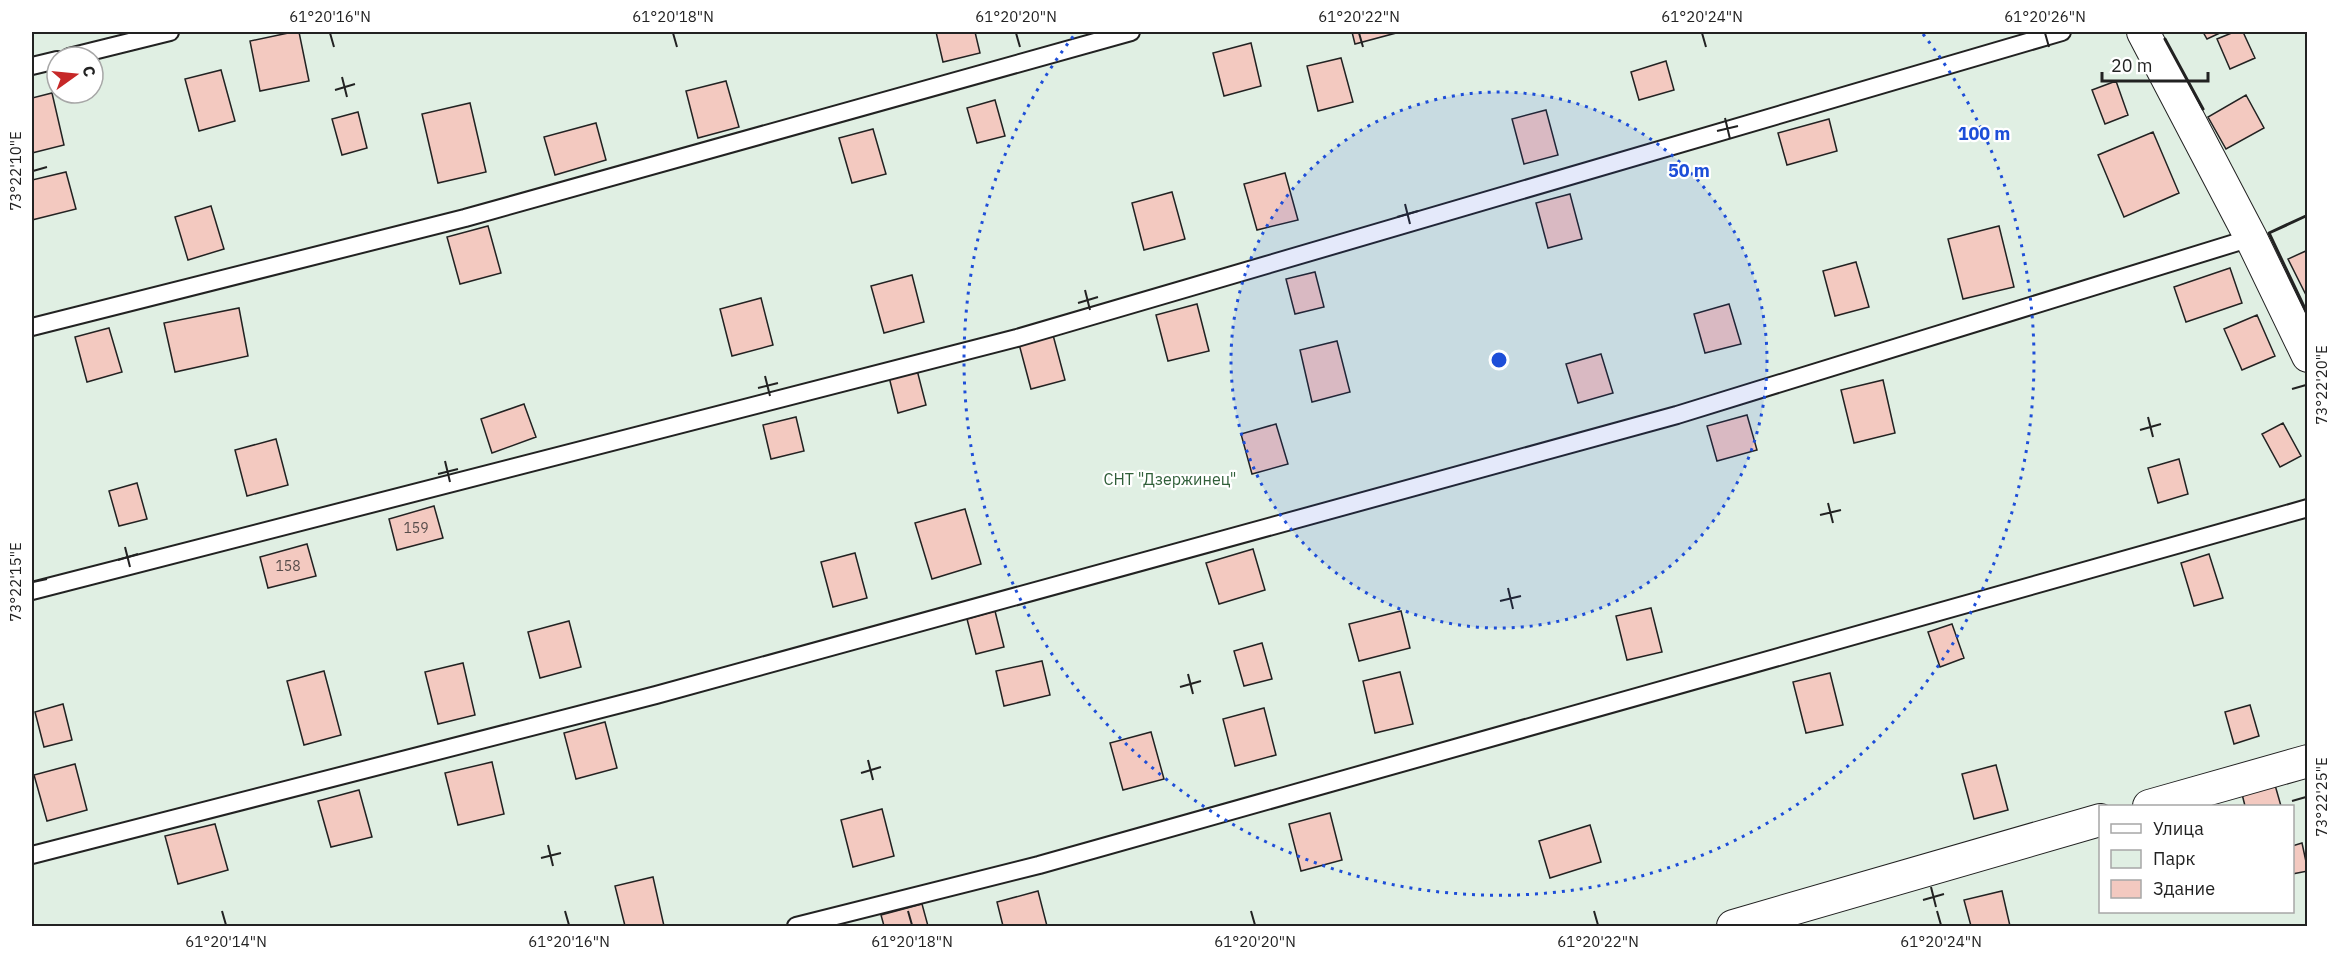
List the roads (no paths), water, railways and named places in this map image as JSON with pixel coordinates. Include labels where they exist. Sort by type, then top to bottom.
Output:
[{"type":"street","points":[[2143,32],[2251,238],[2307,356]]},
{"type":"street","points":[[2156,805],[2307,761]]},
{"type":"street","points":[[1733,927],[2099,820]]},
{"type":"lane","points":[[105,48],[170,32]]},
{"type":"lane","points":[[32,327],[465,218],[1131,32]]},
{"type":"lane","points":[[32,591],[1017,338],[2061,32]]},
{"type":"lane","points":[[32,855],[656,695],[1677,415],[2251,238]]},
{"type":"lane","points":[[796,927],[1039,865],[2307,508]]},
{"type":"park label","name":"СНТ \"Дзержинец\"","points":[[1170,479]]}]
